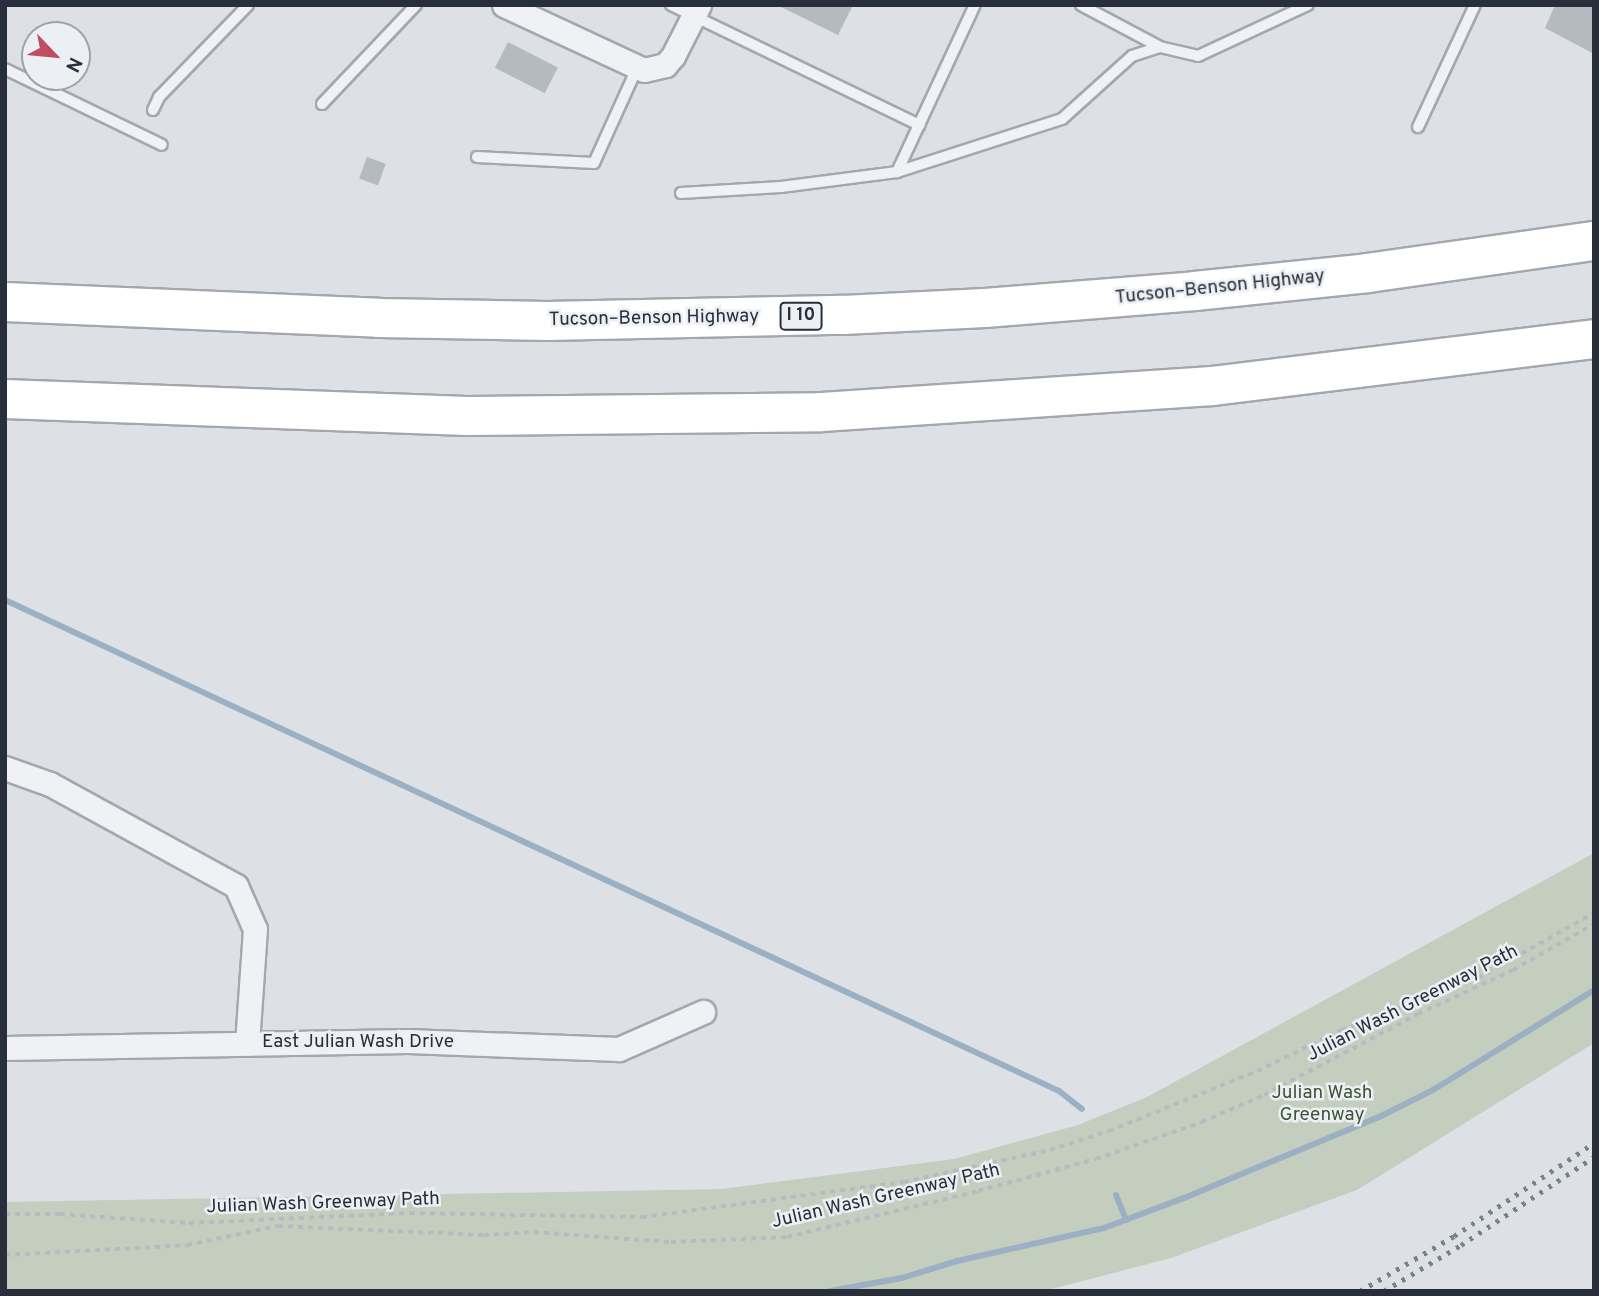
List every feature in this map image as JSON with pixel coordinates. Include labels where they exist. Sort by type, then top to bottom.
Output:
[{"type":"highway","name":"Tucson–Benson Highway","points":[[5,302],[379,318],[547,321],[843,315],[985,308],[1195,291],[1368,273],[1594,242]]},
{"type":"highway","points":[[5,399],[467,416],[822,412],[1212,386],[1363,370],[1594,339]]},
{"type":"street","points":[[504,5],[637,68],[655,69],[666,65],[679,47],[696,11]]},
{"type":"street","points":[[5,768],[50,784],[236,886],[255,929],[247,1044]]},
{"type":"street","name":"East Julian Wash Drive","points":[[5,1048],[408,1041],[618,1049],[703,1012]]},
{"type":"lane","points":[[153,110],[159,97],[248,5]]},
{"type":"lane","points":[[322,104],[416,5]]},
{"type":"lane","points":[[671,5],[696,11],[919,125]]},
{"type":"lane","points":[[897,172],[975,5]]},
{"type":"lane","points":[[1081,5],[1160,47],[1198,56],[1308,5]]},
{"type":"lane","points":[[1418,127],[1475,5]]},
{"type":"lane","points":[[681,193],[782,187],[897,172],[1062,119],[1132,56],[1160,47]]},
{"type":"lane","points":[[477,156],[594,163],[637,68]]},
{"type":"lane","points":[[5,69],[162,145]]},
{"type":"path","name":"Julian Wash Greenway Path","points":[[5,1214],[60,1214],[189,1223],[410,1213],[642,1217],[904,1182],[1050,1150],[1109,1130],[1257,1071],[1342,1030],[1478,978],[1594,913]]},
{"type":"path","name":"Julian Wash Greenway Path","points":[[5,1255],[187,1245],[278,1226],[484,1235],[534,1232],[671,1242],[787,1237],[1083,1163],[1202,1122],[1264,1095],[1418,1014],[1513,970],[1594,924]]},
{"type":"green space","name":"Julian Wash Greenway","points":[[1594,853],[1594,1043],[1357,1190],[1171,1258],[1044,1291],[5,1291],[5,1202],[722,1189],[954,1159],[1078,1125],[1147,1097]]},
{"type":"building","points":[[777,5],[853,5],[838,35]]},
{"type":"building","points":[[1555,5],[1594,5],[1594,54],[1545,28]]},
{"type":"building","points":[[508,42],[558,67],[545,93],[495,68]]},
{"type":"building","points":[[367,157],[386,164],[378,185],[359,179]]},
{"type":"waterway","points":[[5,600],[1059,1091],[1082,1109]]},
{"type":"waterway","points":[[830,1291],[902,1278],[957,1261],[1104,1228],[1184,1198],[1379,1117],[1433,1090],[1594,990]]},
{"type":"waterway","points":[[1116,1195],[1126,1220]]},
{"type":"railway","points":[[1360,1291],[1454,1236],[1594,1143]]},
{"type":"railway","points":[[1384,1291],[1461,1245],[1594,1157]]}]
